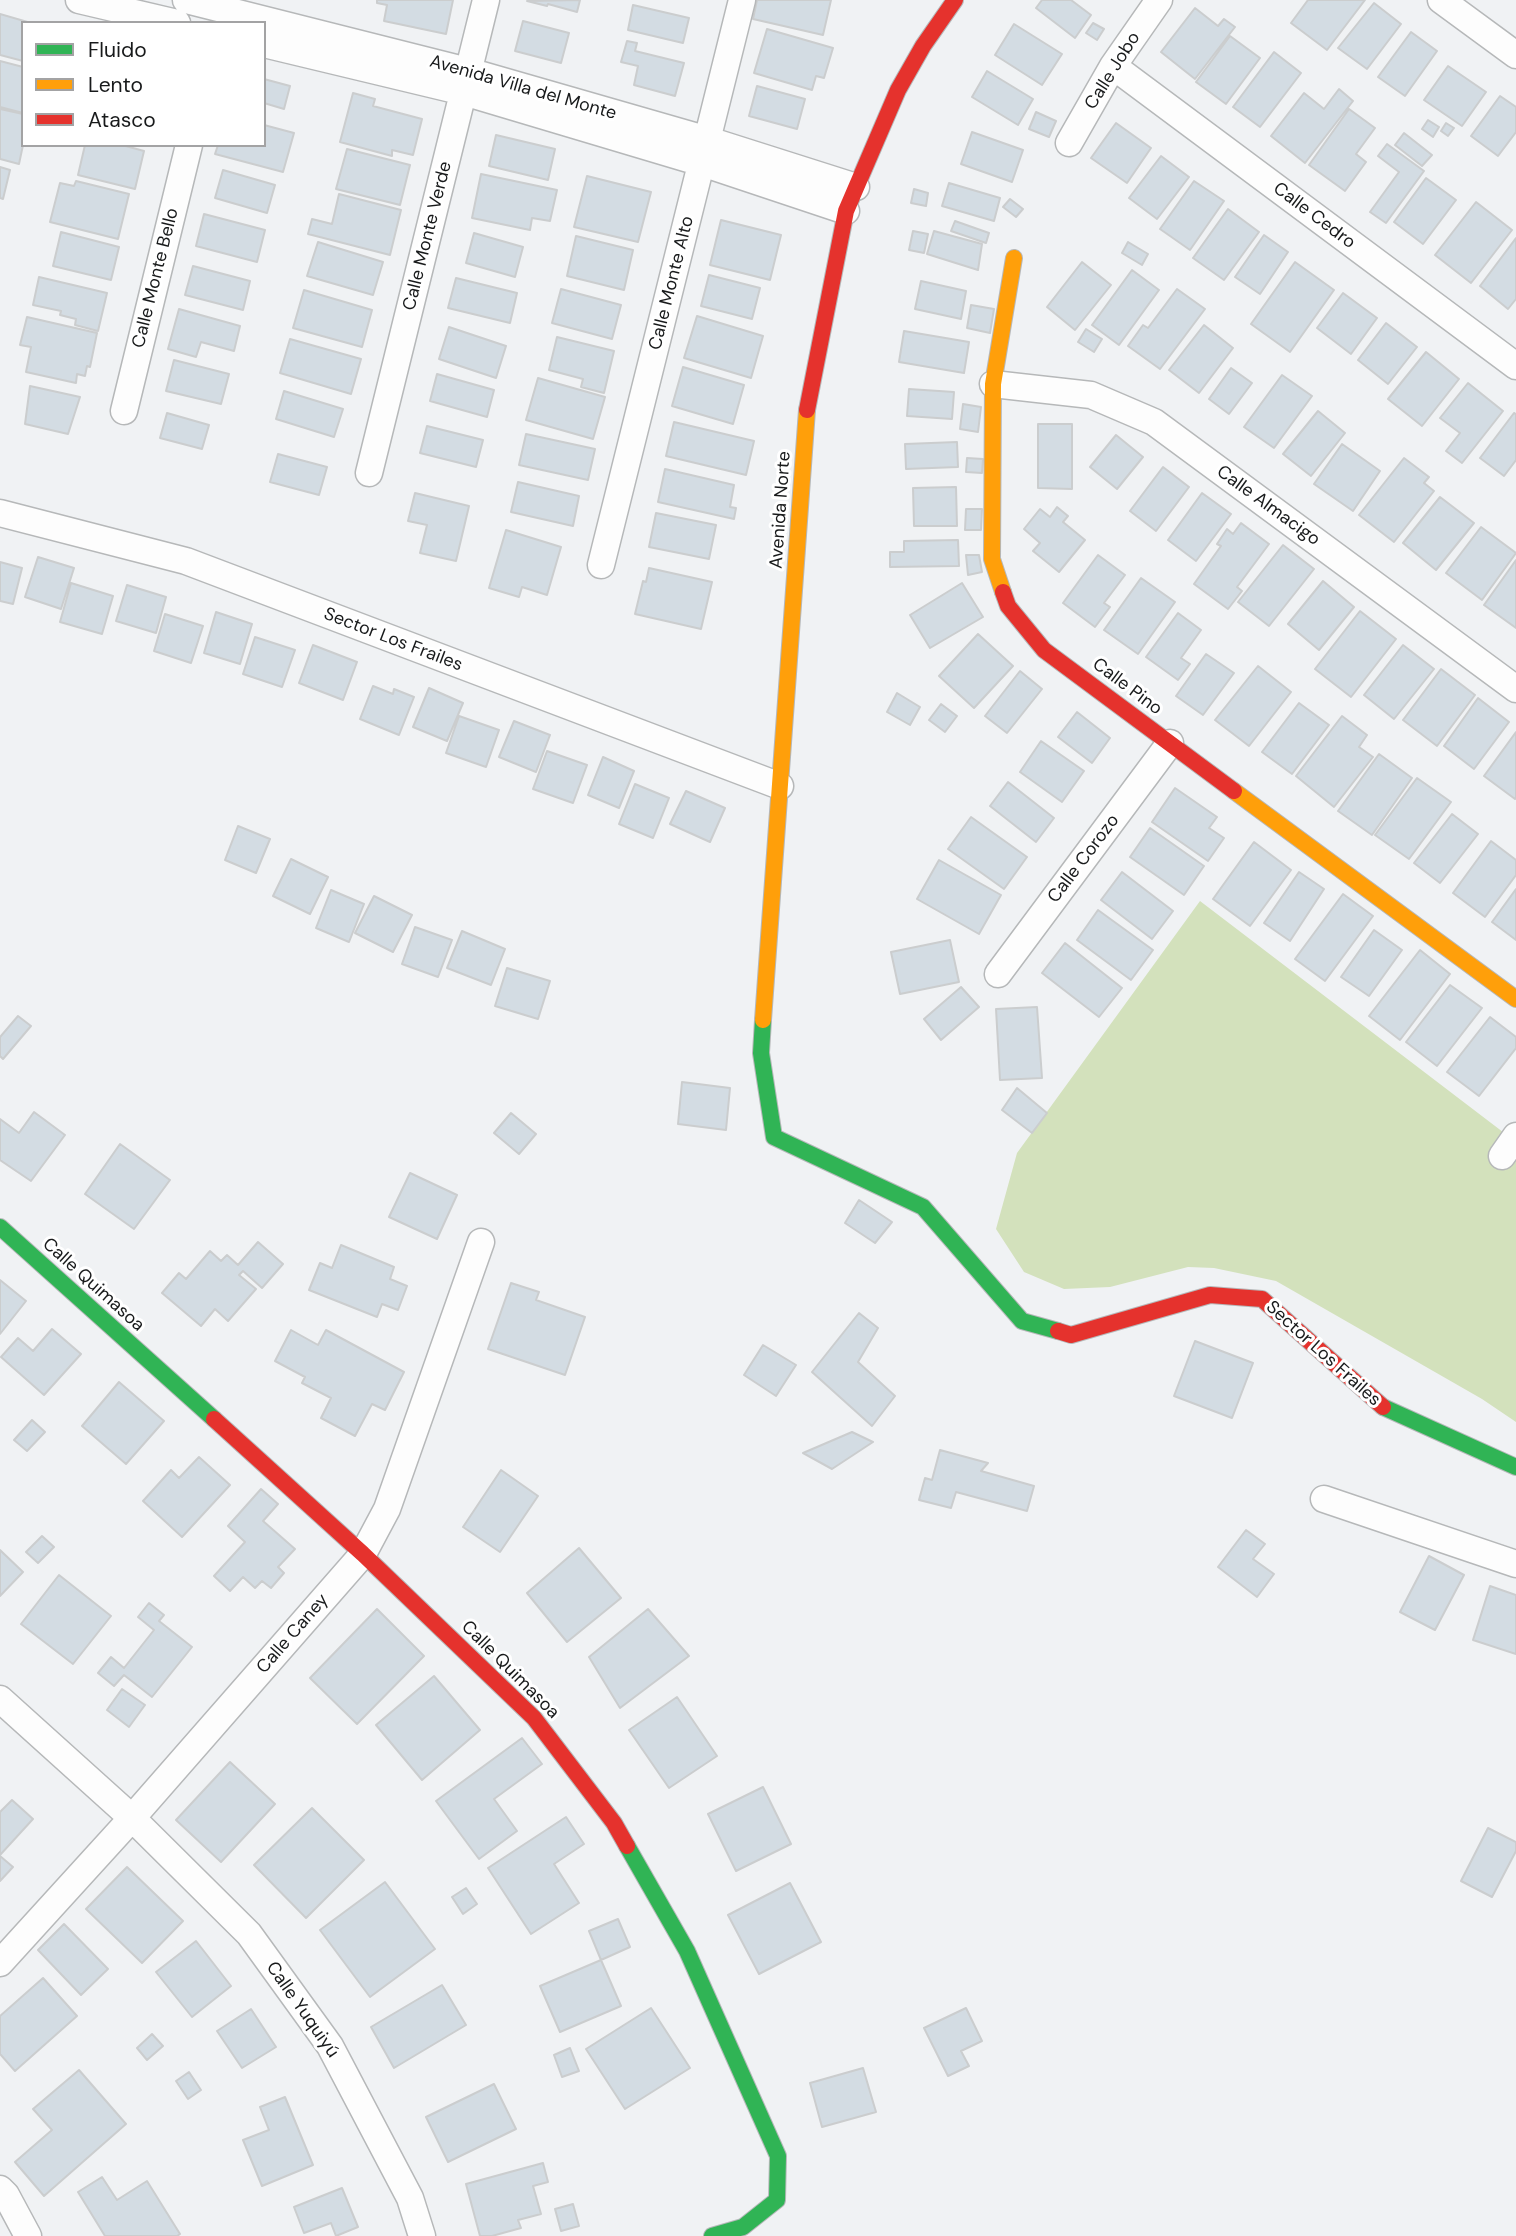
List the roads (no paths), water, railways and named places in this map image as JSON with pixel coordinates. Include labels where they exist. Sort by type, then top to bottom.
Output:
[{"type":"street","points":[[79,0],[168,21]]},
{"type":"street","name":"Avenida Villa del Monte","points":[[186,0],[256,21]]},
{"type":"street","name":"Calle Monte Verde","points":[[369,472],[485,0]]},
{"type":"street","name":"Calle Monte Alto","points":[[601,565],[742,0]]},
{"type":"street","name":"Avenida Norte","points":[[761,1053],[807,410],[851,199],[898,90],[923,46],[955,0]]},
{"type":"street","name":"Calle Jobo","points":[[1069,143],[1113,66],[1159,0]]},
{"type":"street","points":[[1441,0],[1516,55]]},
{"type":"street","name":"Avenida Villa del Monte","points":[[266,24],[705,151],[851,199]]},
{"type":"street","name":"Avenida Villa del Monte","points":[[266,44],[466,82]]},
{"type":"street","name":"Calle Cedro","points":[[1113,66],[1516,366]]},
{"type":"street","name":"Calle Monte Bello","points":[[124,411],[189,147]]},
{"type":"street","name":"Calle Pino","points":[[1014,258],[993,384],[992,559],[1008,606],[1044,650],[1516,999]]},
{"type":"street","name":"Calle Almacigo","points":[[993,384],[1091,396],[1154,422],[1516,689]]},
{"type":"street","name":"Sector Los Frailes","points":[[0,513],[186,561],[780,786]]},
{"type":"street","name":"Calle Corozo","points":[[998,974],[1170,743]]},
{"type":"street","name":"Sector Los Frailes","points":[[761,1053],[774,1137],[923,1207],[1021,1321],[1071,1335],[1210,1295],[1262,1299],[1385,1409],[1516,1467]]},
{"type":"street","name":"Calle Quimasoa","points":[[0,1227],[363,1554],[534,1718],[614,1823],[687,1951],[778,2156],[778,2200],[743,2227],[712,2236]]},
{"type":"street","name":"Calle Caney","points":[[0,1963],[132,1818],[363,1554],[387,1509],[481,1242]]},
{"type":"street","points":[[1324,1499],[1516,1564]]},
{"type":"street","name":"Calle Yuquiyú","points":[[0,1699],[132,1818],[249,1934],[330,2046],[410,2198],[422,2236]]},
{"type":"street","points":[[0,2189],[28,2236]]}]
